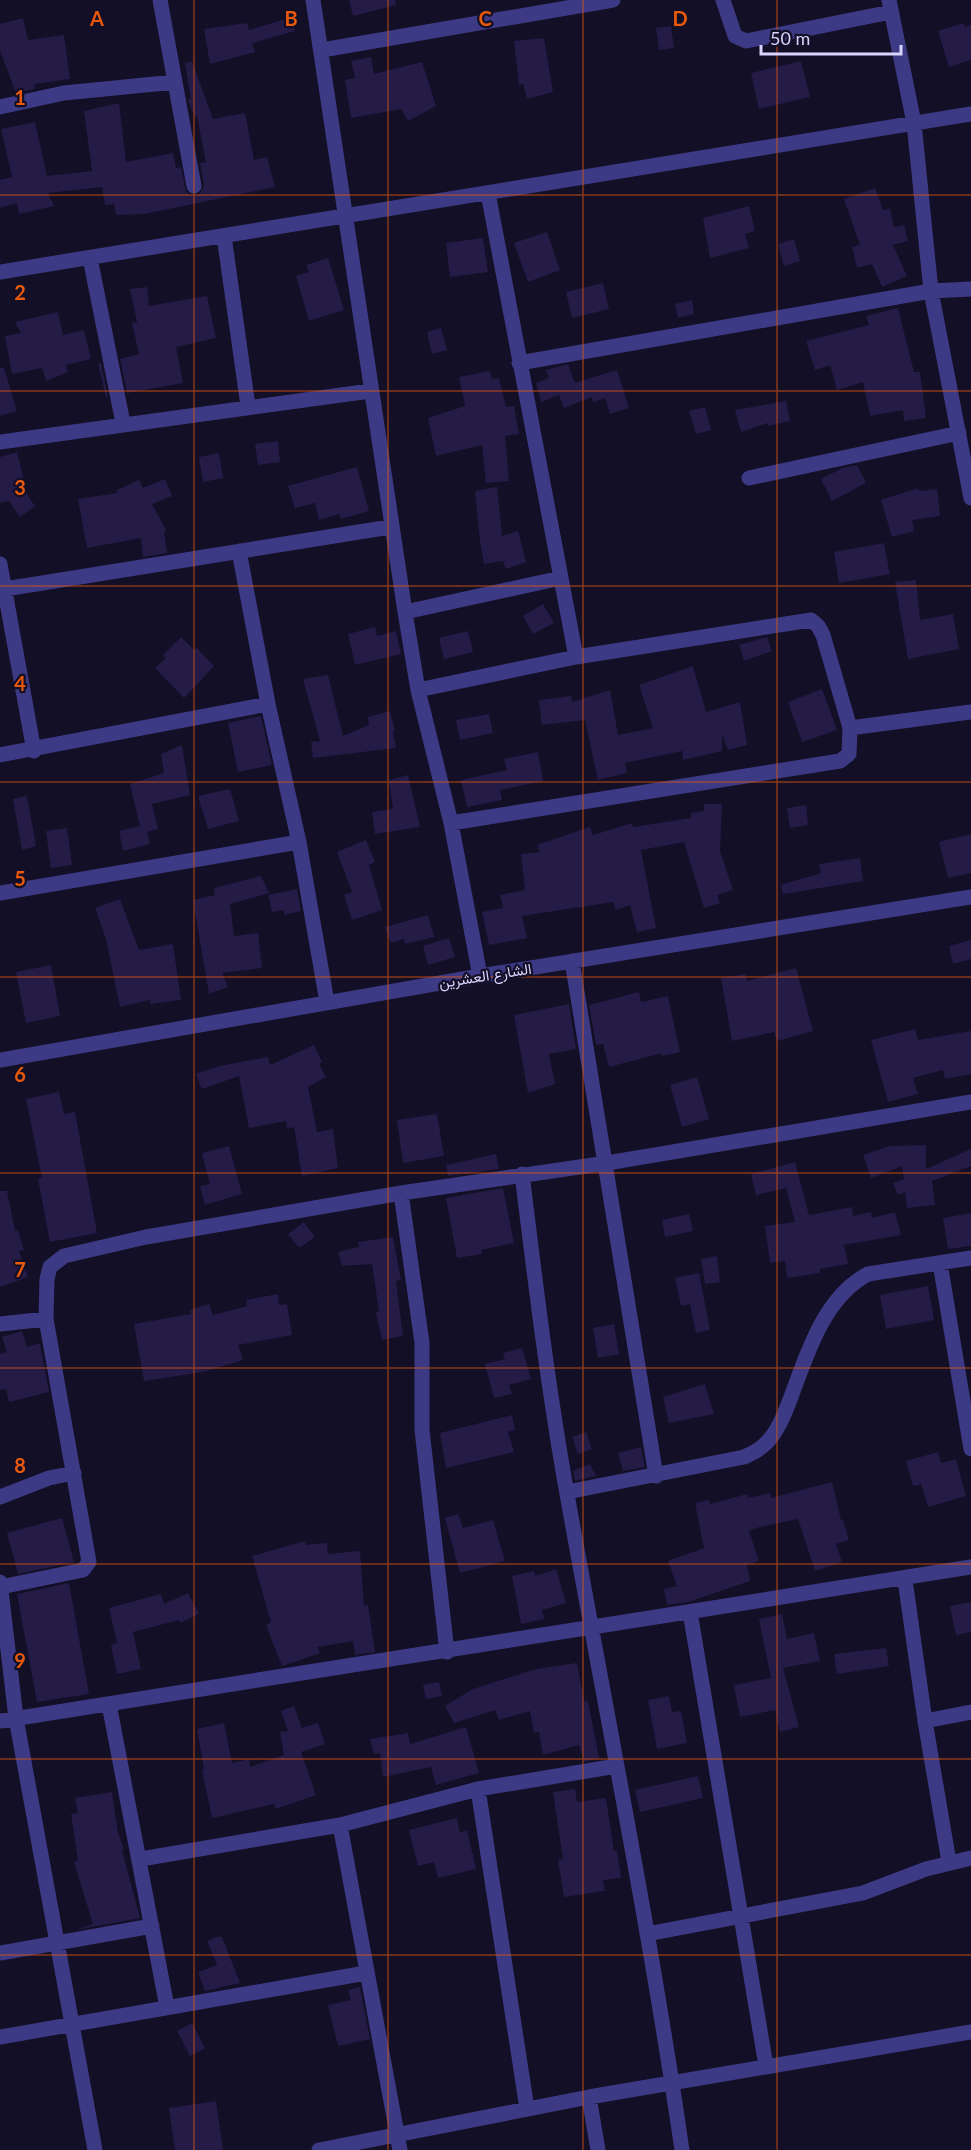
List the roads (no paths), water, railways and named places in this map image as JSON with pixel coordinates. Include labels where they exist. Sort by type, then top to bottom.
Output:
[{"type":"street","points":[[160,0],[194,186]]},
{"type":"street","points":[[313,0],[390,527],[418,690],[451,824],[480,975]]},
{"type":"street","points":[[322,50],[613,0]]},
{"type":"street","points":[[723,0],[735,36],[746,41],[890,6],[914,123],[932,291],[959,433],[967,448],[971,498]]},
{"type":"street","points":[[0,107],[64,93],[175,82]]},
{"type":"street","points":[[0,272],[971,114]]},
{"type":"street","points":[[488,193],[576,657]]},
{"type":"street","points":[[225,236],[248,406]]},
{"type":"street","points":[[90,258],[123,423]]},
{"type":"street","points":[[519,363],[932,291],[971,289]]},
{"type":"street","points":[[0,442],[123,423],[370,391]]},
{"type":"street","points":[[749,478],[959,433]]},
{"type":"street","points":[[5,589],[390,527]]},
{"type":"street","points":[[239,551],[268,704],[300,842],[327,1002]]},
{"type":"street","points":[[0,564],[34,751]]},
{"type":"street","points":[[405,612],[561,578]]},
{"type":"street","points":[[418,690],[576,657],[811,620],[823,635],[850,728],[849,753],[840,761],[451,824]]},
{"type":"street","points":[[0,755],[34,751],[268,704]]},
{"type":"street","points":[[850,728],[971,712]]},
{"type":"street","points":[[0,893],[300,842]]},
{"type":"street","name":"الشارع العشرين","points":[[0,1060],[480,975],[971,897]]},
{"type":"street","points":[[572,961],[607,1163],[656,1476]]},
{"type":"street","points":[[1,1587],[82,1570],[88,1566],[89,1562],[46,1318],[47,1279],[50,1267],[64,1256],[146,1237],[401,1193],[607,1163],[971,1102]]},
{"type":"street","points":[[522,1174],[542,1338],[567,1492],[647,1934],[682,2150]]},
{"type":"street","points":[[401,1193],[422,1343],[422,1430],[447,1652]]},
{"type":"street","points":[[567,1492],[744,1457],[765,1445],[785,1413],[808,1349],[825,1319],[854,1282],[868,1274],[971,1258]]},
{"type":"street","points":[[940,1263],[971,1449]]},
{"type":"street","points":[[0,1324],[46,1318]]},
{"type":"street","points":[[0,1497],[49,1478],[74,1473]]},
{"type":"street","points":[[0,1721],[905,1580],[971,1567]]},
{"type":"street","points":[[905,1580],[925,1721],[949,1862]]},
{"type":"street","points":[[0,1582],[3,1636],[16,1718],[94,2150]]},
{"type":"street","points":[[690,1612],[766,2066]]},
{"type":"street","points":[[110,1704],[141,1859],[167,2007]]},
{"type":"street","points":[[925,1721],[971,1712]]},
{"type":"street","points":[[141,1859],[340,1825],[478,1789],[617,1766]]},
{"type":"street","points":[[478,1789],[527,2109]]},
{"type":"street","points":[[340,1825],[399,2142]]},
{"type":"street","points":[[647,1934],[863,1893],[949,1862],[971,1858]]},
{"type":"street","points":[[0,1953],[152,1926]]},
{"type":"street","points":[[0,2037],[366,1973]]},
{"type":"street","points":[[319,2150],[399,2142],[527,2109],[589,2097],[971,2032]]},
{"type":"street","points":[[589,2097],[598,2150]]}]
